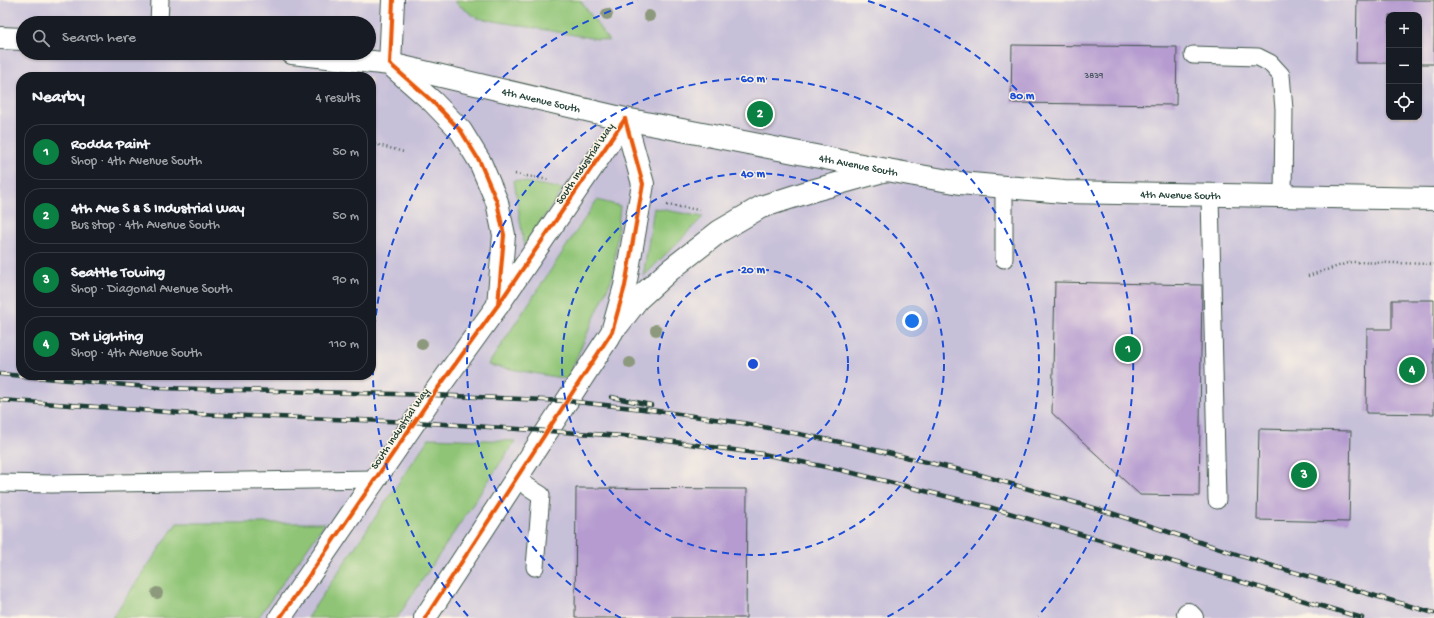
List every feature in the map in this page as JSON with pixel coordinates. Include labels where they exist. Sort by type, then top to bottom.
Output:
[{"type":"street","points":[[393,0],[390,64],[433,102],[461,131],[480,162],[497,202],[504,235],[498,306]]},
{"type":"street","points":[[0,38],[16,39]]},
{"type":"street","name":"4th Avenue South","points":[[354,60],[390,64],[625,119],[960,183],[1064,192],[1434,199]]},
{"type":"street","name":"South Industrial Way","points":[[280,618],[433,395],[498,306],[625,119]]},
{"type":"street","name":"South Industrial Way","points":[[425,618],[612,332],[625,286],[643,184],[625,119]]},
{"type":"street","points":[[612,332],[638,299],[670,270],[720,231],[761,207],[811,191],[887,170]]},
{"type":"lane","points":[[159,16],[160,0]]},
{"type":"lane","points":[[1193,55],[1258,57],[1270,63],[1281,75],[1284,109],[1283,196]]},
{"type":"lane","points":[[1004,187],[1004,259]]},
{"type":"lane","points":[[1210,195],[1217,500]]},
{"type":"lane","points":[[0,483],[52,484],[375,479]]},
{"type":"lane","points":[[516,479],[541,495],[535,567]]},
{"type":"path","points":[[376,144],[404,152]]},
{"type":"path","points":[[516,174],[554,181]]},
{"type":"path","points":[[664,204],[698,210],[703,209]]},
{"type":"path","points":[[1308,276],[1350,262],[1434,264]]},
{"type":"shaded area","points":[[0,0],[1434,0],[1434,618],[0,618]]},
{"type":"green space","points":[[456,0],[580,0],[609,41],[477,18],[456,3]]},
{"type":"green space","points":[[514,180],[563,189],[524,246]]},
{"type":"green space","points":[[597,200],[620,206],[613,276],[567,379],[488,365]]},
{"type":"green space","points":[[654,208],[703,217],[643,277]]},
{"type":"green space","points":[[429,438],[515,441],[397,618],[307,618]]},
{"type":"green space","points":[[177,523],[325,523],[258,618],[112,618]]},
{"type":"building","points":[[1357,0],[1434,0],[1434,64],[1422,64],[1422,12],[1386,12],[1386,63],[1356,63]]},
{"type":"building","points":[[1012,45],[1177,47],[1176,105],[1011,103]]},
{"type":"building","points":[[1055,282],[1202,285],[1199,496],[1140,495],[1052,413]]},
{"type":"building","points":[[1392,300],[1434,300],[1434,414],[1366,413],[1367,329],[1392,329]]},
{"type":"building","points":[[1259,429],[1351,431],[1349,522],[1257,520]]},
{"type":"building","points":[[576,488],[747,489],[746,618],[575,618]]},
{"type":"railway","points":[[0,374],[16,375]]},
{"type":"railway","points":[[69,380],[160,388],[433,395],[567,401],[643,409],[743,423],[850,444],[977,474],[1111,513],[1266,564],[1434,613]]},
{"type":"railway","points":[[611,397],[651,405]]},
{"type":"railway","points":[[0,400],[196,414],[414,422],[638,437],[763,454],[841,470],[989,507],[1362,618]]},
{"type":"cycle path","points":[[393,0],[390,64],[433,102],[461,131],[480,162],[497,202],[504,235],[498,305]]},
{"type":"cycle path","points":[[280,618],[433,395],[498,305],[625,119]]},
{"type":"cycle path","points":[[425,618],[612,332],[625,286],[643,184],[625,119]]},
{"type":"place","name":"4th Ave S & S Industrial Way","points":[[760,114]]},
{"type":"place","name":"Rodda Paint","points":[[1128,349]]},
{"type":"place","name":"DH Lighting","points":[[1412,370]]},
{"type":"place","name":"Seattle Towing","points":[[1304,475]]}]
